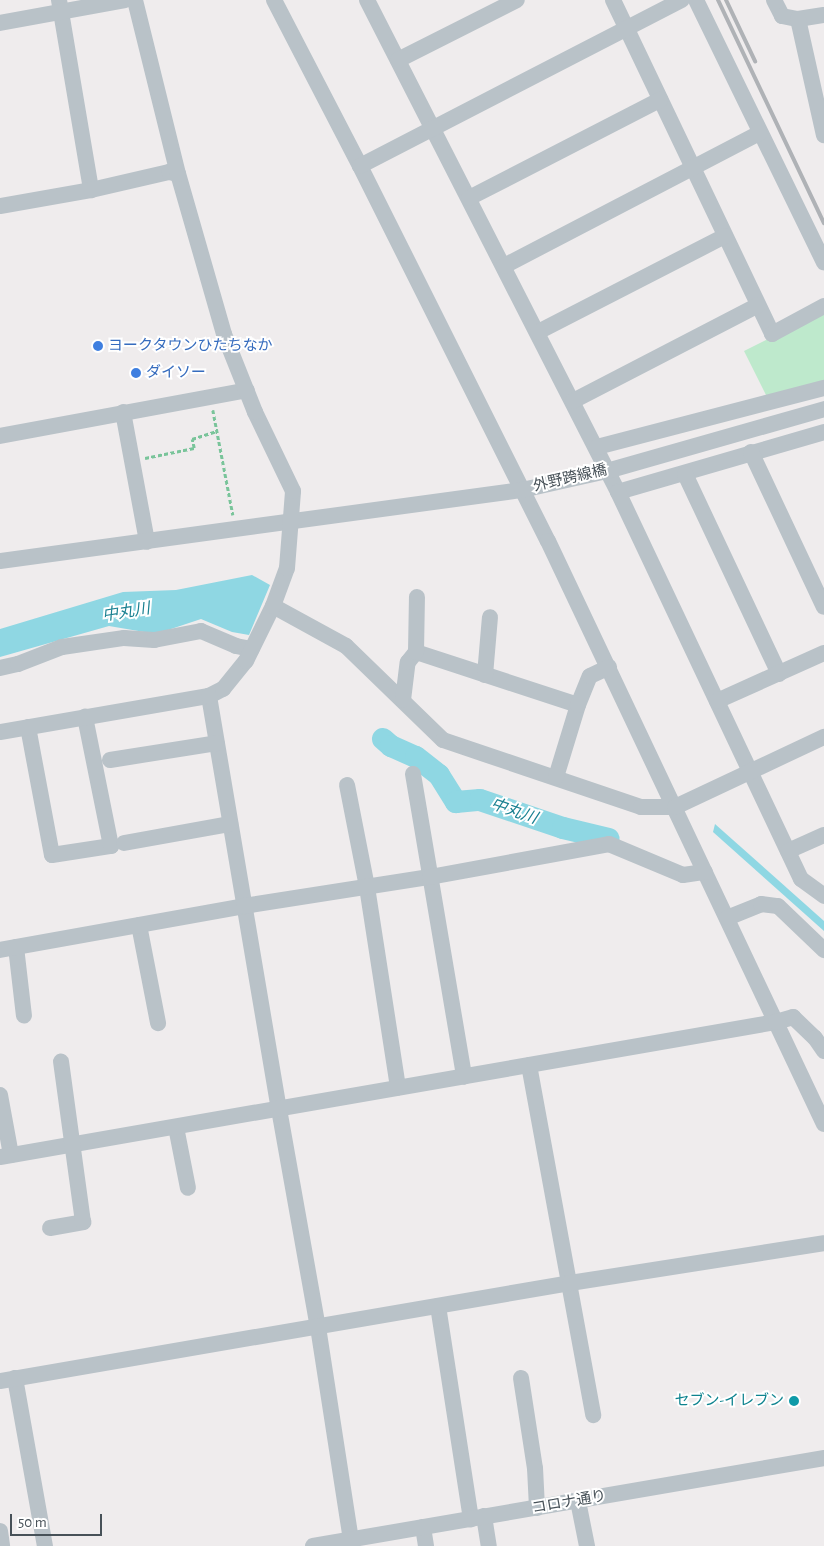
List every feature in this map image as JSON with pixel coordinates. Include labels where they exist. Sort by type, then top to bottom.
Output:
[{"type":"street","points":[[0,23],[61,6],[125,0]]},
{"type":"street","points":[[0,732],[209,696],[223,689],[246,662],[273,606],[287,568],[293,491],[255,412],[224,334],[178,174],[135,0]]},
{"type":"street","points":[[274,0],[360,166],[609,667],[824,1124]]},
{"type":"street","points":[[367,0],[597,447],[612,469],[618,492],[801,879],[824,896]]},
{"type":"street","points":[[398,60],[517,0]]},
{"type":"street","points":[[613,0],[772,334],[824,306]]},
{"type":"street","points":[[360,166],[682,0]]},
{"type":"street","points":[[696,0],[824,263]]},
{"type":"street","points":[[774,0],[782,16],[798,19],[824,14]]},
{"type":"street","points":[[61,6],[91,190]]},
{"type":"street","points":[[798,19],[823,125]]},
{"type":"street","points":[[469,198],[660,100]]},
{"type":"street","points":[[504,266],[760,133]]},
{"type":"street","points":[[0,206],[91,190],[169,172],[178,174]]},
{"type":"street","points":[[538,332],[725,236]]},
{"type":"street","points":[[573,401],[758,304]]},
{"type":"street","points":[[597,447],[824,388]]},
{"type":"street","points":[[0,436],[247,390]]},
{"type":"street","name":"外野跨線橋","points":[[1,558],[147,542],[522,490],[612,469],[824,410]]},
{"type":"street","points":[[123,412],[147,542]]},
{"type":"street","points":[[618,492],[685,474],[751,452],[824,433]]},
{"type":"street","points":[[751,452],[824,607]]},
{"type":"street","points":[[685,474],[779,674]]},
{"type":"street","points":[[403,700],[408,662],[416,652],[416,597]]},
{"type":"street","points":[[273,606],[346,646],[443,740],[641,807],[675,807],[824,737]]},
{"type":"street","points":[[486,674],[490,617]]},
{"type":"street","points":[[0,668],[18,664],[62,647],[124,638],[154,640],[201,631],[236,646],[252,649]]},
{"type":"street","points":[[416,652],[578,705]]},
{"type":"street","points":[[717,701],[824,652]]},
{"type":"street","points":[[556,777],[578,705],[590,676],[609,667]]},
{"type":"street","points":[[209,696],[278,1109],[318,1327],[352,1542]]},
{"type":"street","points":[[28,728],[52,855],[111,846],[85,717]]},
{"type":"street","points":[[110,760],[217,743]]},
{"type":"street","points":[[413,774],[464,1076]]},
{"type":"street","points":[[347,785],[367,888],[398,1088]]},
{"type":"street","points":[[124,843],[230,824]]},
{"type":"street","points":[[788,851],[824,835]]},
{"type":"street","points":[[24,1016],[8,948],[244,906],[367,888],[609,844],[683,875],[705,872]]},
{"type":"street","points":[[727,918],[761,904],[778,906],[824,950]]},
{"type":"street","points":[[139,925],[158,1023]]},
{"type":"street","points":[[0,1095],[5,1156],[793,1018],[815,1038],[824,1051]]},
{"type":"street","points":[[50,1228],[83,1222],[74,1144],[61,1062]]},
{"type":"street","points":[[529,1065],[593,1415]]},
{"type":"street","points":[[176,1127],[188,1188]]},
{"type":"street","points":[[44,1546],[8,1380],[570,1283],[824,1243]]},
{"type":"street","points":[[438,1306],[478,1517],[489,1546]]},
{"type":"street","points":[[521,1378],[536,1468],[538,1508]]},
{"type":"street","name":"コロナ通り","points":[[313,1546],[352,1542],[478,1517],[824,1459]]},
{"type":"street","points":[[578,1501],[587,1546]]},
{"type":"street","points":[[423,1527],[426,1546]]},
{"type":"street","points":[[0,1531],[2,1546]]},
{"type":"path","points":[[210,397],[233,517]]},
{"type":"path","points":[[132,460],[194,448],[192,439],[217,431]]},
{"type":"green space","points":[[824,311],[824,381],[767,397],[744,351]]},
{"type":"water","points":[[252,575],[270,585],[249,635],[232,632],[201,619],[156,634],[109,626],[0,657],[0,629],[123,592],[176,590]]},
{"type":"water","points":[[715,824],[824,921],[824,931],[713,832]]},
{"type":"waterway","name":"中丸川","points":[[383,739],[391,746],[416,757],[439,775],[456,802],[480,800],[563,828],[609,839]]},
{"type":"railway","points":[[718,0],[824,223]]},
{"type":"railway","points":[[726,0],[755,61]]},
{"type":"place","name":"ヨークタウンひたちなか","points":[[98,346]]},
{"type":"place","name":"ダイソー","points":[[136,373]]},
{"type":"place","name":"セブン-イレブン","points":[[794,1401]]}]
